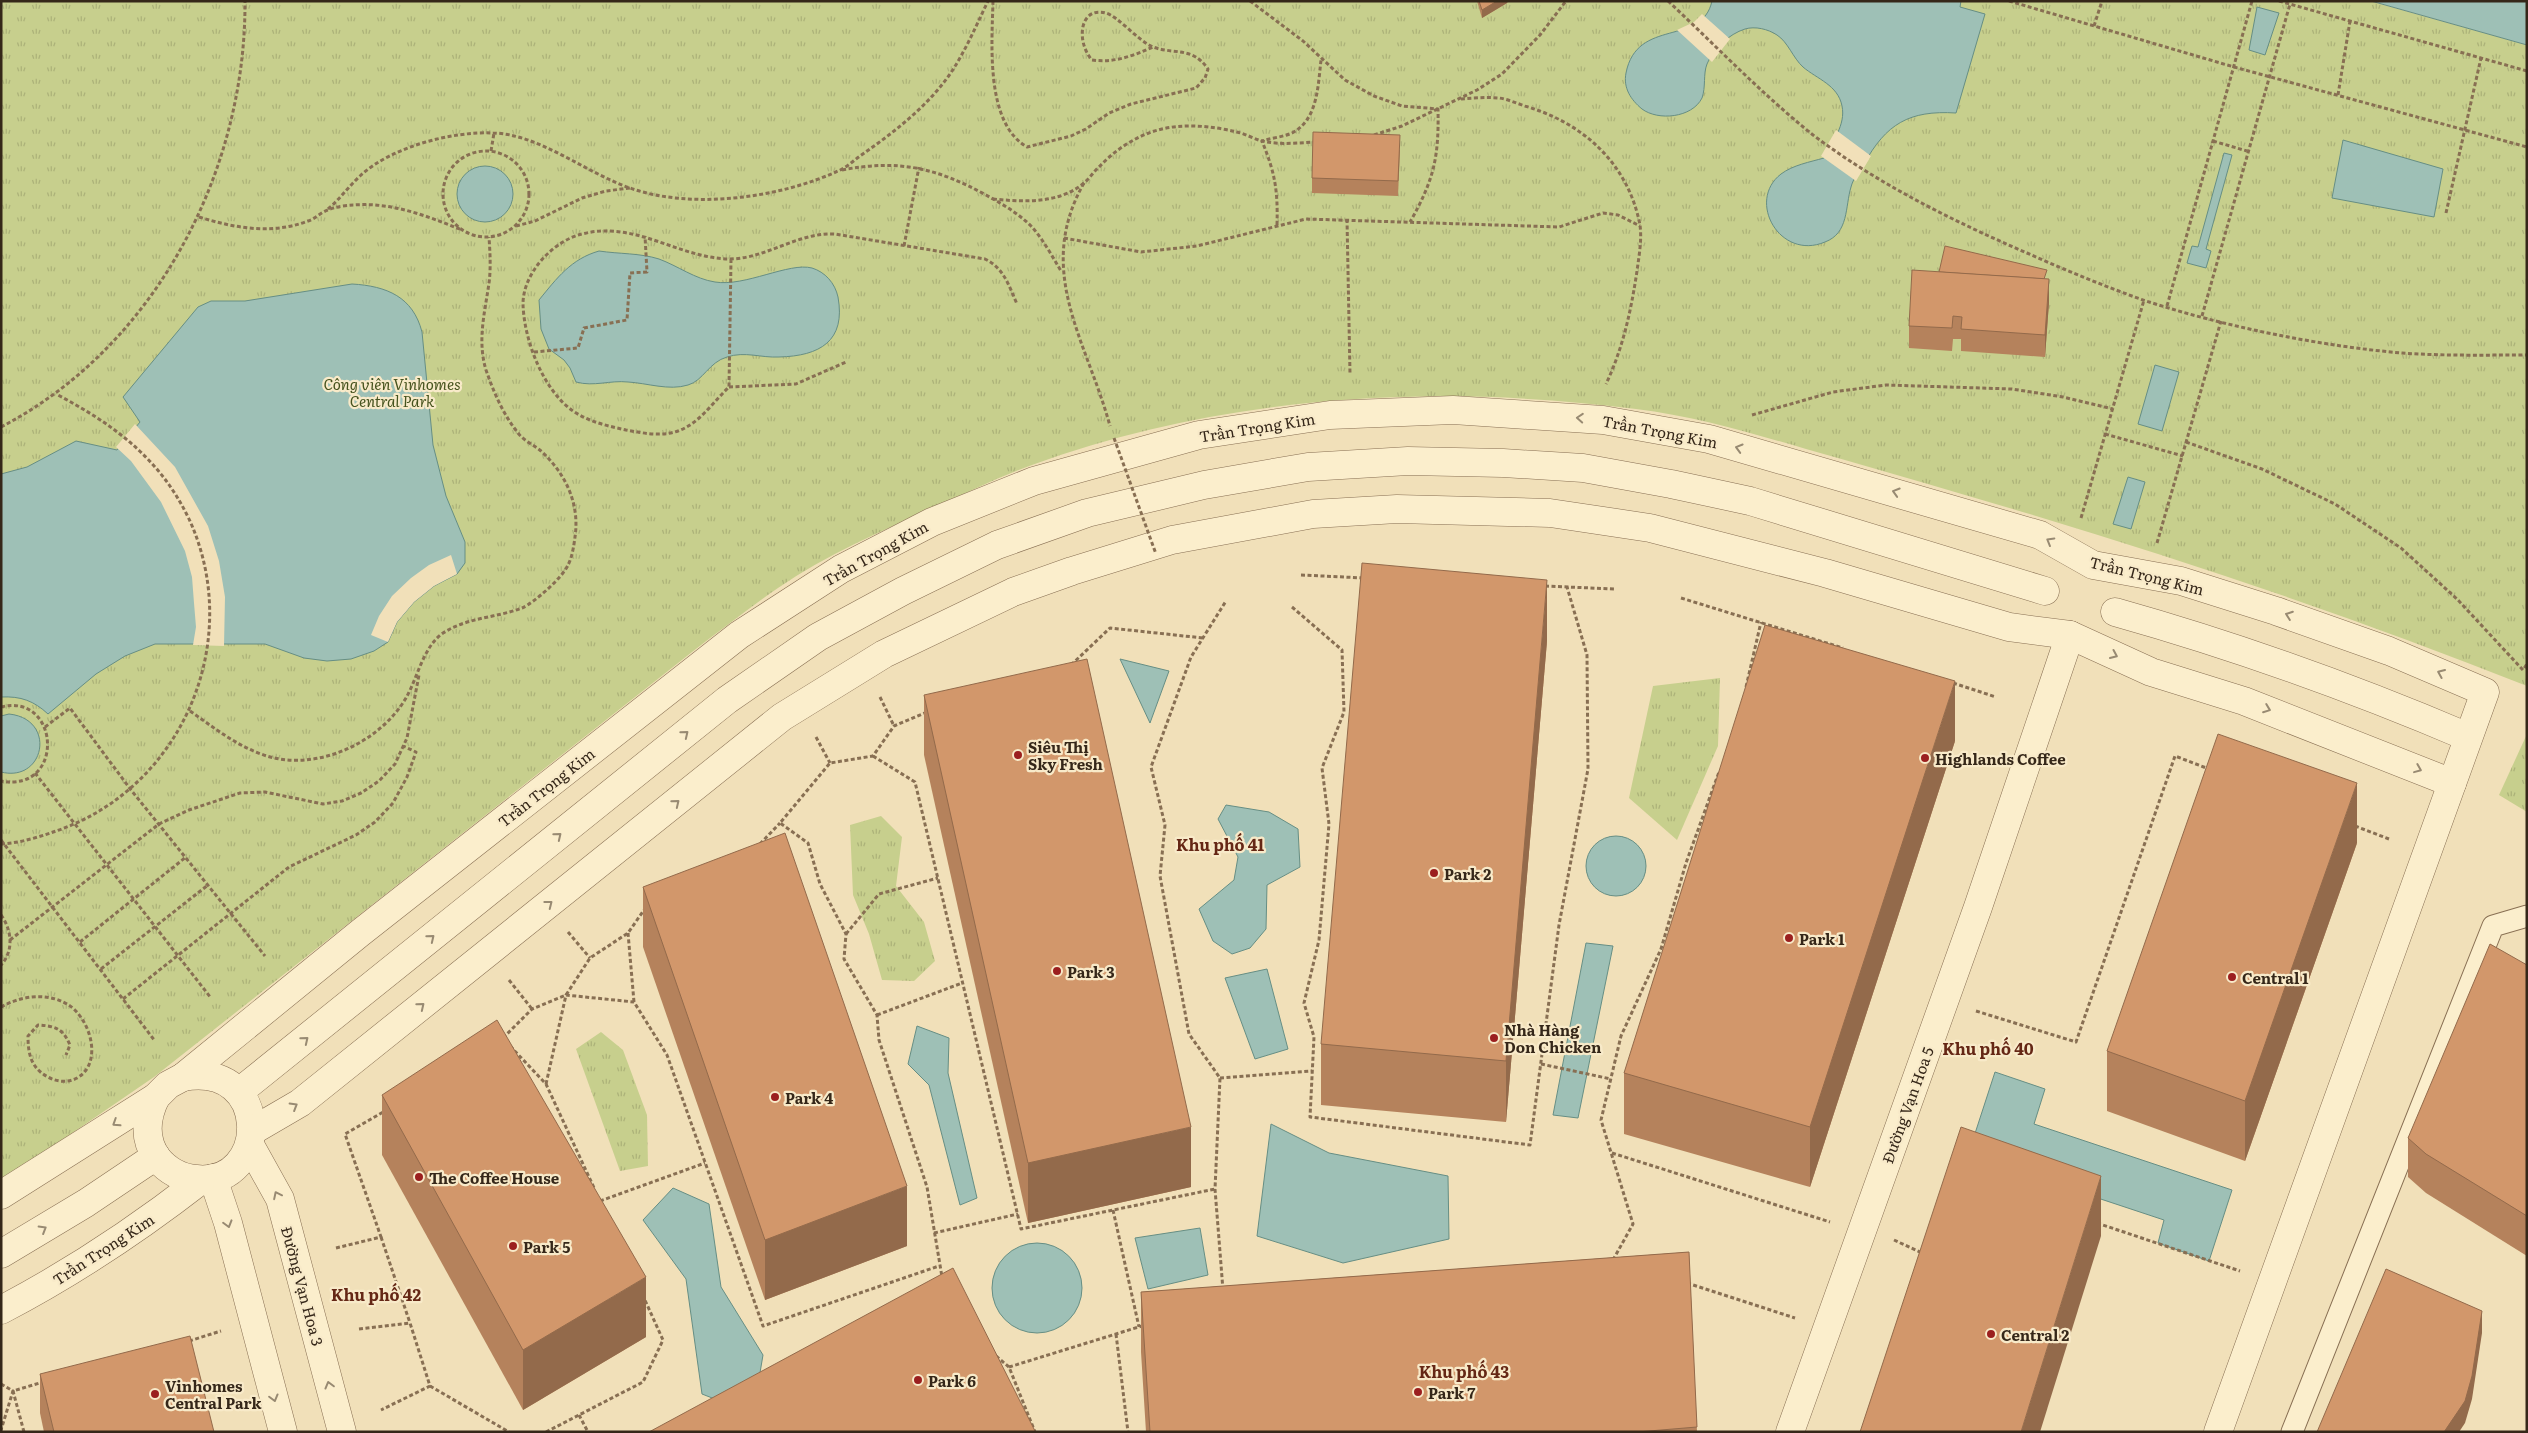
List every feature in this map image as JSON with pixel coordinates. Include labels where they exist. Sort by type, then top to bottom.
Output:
[{"type":"street","name":"Trần Trọng Kim","points":[[1,1195],[156,1097],[168,1084],[182,1077],[360,933],[739,636],[841,569],[932,522],[1034,480],[1199,435],[1330,415],[1453,410],[1602,420],[1709,440],[1878,486],[2040,535],[2093,565],[2181,581],[2276,611],[2389,651],[2486,692],[2468,737]]},
{"type":"street","points":[[239,1092],[727,700],[818,637],[903,591],[997,545],[1087,513],[1204,485],[1308,467],[1408,461],[1503,463],[1583,468],[1750,501],[2045,591]]},
{"type":"street","name":"Trần Trọng Kim","points":[[1,1310],[101,1253],[207,1179],[229,1171],[241,1160],[251,1138],[300,1103],[782,717],[884,654],[1013,592],[1172,540],[1313,514],[1397,509],[1550,513],[1650,528],[1825,573],[2009,628],[2070,635],[2151,672],[2244,701],[2452,782]]},
{"type":"street","points":[[2081,563],[2093,565],[2103,570],[2116,589],[2115,612],[2110,622],[2097,632],[2081,636],[2070,635],[2052,622],[2046,613],[2045,591],[2050,579],[2069,565],[2081,563]]},
{"type":"street","points":[[2115,612],[2244,651],[2372,696],[2468,737],[2218,1432]]},
{"type":"street","name":"Đường Vạn Hoa 5","points":[[1790,1432],[1978,907],[2070,635]]},
{"type":"street","points":[[182,1077],[198,1074],[213,1076],[228,1082],[239,1092],[252,1117],[251,1138]]},
{"type":"street","name":"Trần Trọng Kim","points":[[156,1097],[149,1111],[147,1126],[150,1142],[156,1156],[164,1166],[175,1174],[188,1178],[207,1179]]},
{"type":"street","name":"Đường Vạn Hoa 3","points":[[251,1138],[280,1199],[342,1432]]},
{"type":"street","points":[[1,1254],[86,1203],[156,1156]]},
{"type":"street","points":[[207,1179],[228,1223],[283,1432]]},
{"type":"lane","points":[[2292,1432],[2493,926],[2527,916]]},
{"type":"path","points":[[1,427],[27,414],[56,394],[95,360],[133,319],[199,217],[223,153],[237,96],[245,31],[245,1]]},
{"type":"path","points":[[839,171],[890,135],[919,109],[950,75],[988,1]]},
{"type":"path","points":[[993,1],[992,64],[997,95],[1005,122],[1015,140],[1027,147],[1071,136],[1086,129],[1108,113],[1131,104],[1196,88],[1205,78],[1208,68],[1201,59],[1188,53],[1153,47],[1129,32],[1111,16],[1103,13],[1092,16],[1083,25],[1080,38],[1085,52],[1092,60],[1107,62],[1123,59],[1153,47]]},
{"type":"path","points":[[1366,136],[1402,126],[1458,99],[1502,74],[1540,35],[1566,1]]},
{"type":"path","points":[[1668,1],[1729,59],[1813,134],[1890,185],[1968,227],[2074,273],[2144,300],[2202,316],[2328,344],[2403,353],[2527,355]]},
{"type":"path","points":[[2009,1],[2269,76],[2527,147]]},
{"type":"path","points":[[2094,26],[2102,1]]},
{"type":"path","points":[[2167,306],[2252,1]]},
{"type":"path","points":[[2279,1],[2527,71]]},
{"type":"path","points":[[1252,2],[1303,41],[1321,60],[1345,80],[1374,96],[1402,106],[1438,109]]},
{"type":"path","points":[[2202,316],[2247,150],[2290,4]]},
{"type":"path","points":[[2338,95],[2350,21]]},
{"type":"path","points":[[2446,213],[2481,58]]},
{"type":"path","points":[[1262,141],[1293,133],[1309,117],[1317,93],[1321,60]]},
{"type":"path","points":[[1458,99],[1500,98],[1564,120],[1589,137],[1609,159],[1626,187],[1640,226],[1640,249],[1632,306],[1619,356],[1606,384]]},
{"type":"path","points":[[1410,222],[1427,192],[1439,147],[1438,109]]},
{"type":"path","points":[[993,199],[1034,201],[1069,192],[1084,182],[1114,153],[1158,130],[1184,127],[1214,128],[1239,132],[1262,141],[1292,144],[1320,142]]},
{"type":"path","points":[[199,217],[230,227],[262,230],[309,221],[328,209],[360,176],[378,162],[437,139],[464,134],[494,133],[516,136],[538,144],[630,188],[659,196],[725,198],[760,194],[801,185],[839,171],[865,166],[891,164],[919,168],[946,176],[993,199],[1031,226],[1062,272]]},
{"type":"path","points":[[491,151],[494,133]]},
{"type":"path","points":[[1262,141],[1272,166],[1278,193],[1278,225]]},
{"type":"path","points":[[2213,141],[2247,150]]},
{"type":"path","points":[[462,230],[451,220],[444,207],[443,192],[445,178],[453,166],[464,156],[477,151],[491,151],[504,155],[516,163],[524,174],[528,188],[528,202],[523,215],[515,226]]},
{"type":"path","points":[[904,246],[919,168]]},
{"type":"path","points":[[1084,182],[1075,199],[1064,238],[1062,272],[1080,342],[1156,554]]},
{"type":"path","points":[[328,209],[354,205],[379,205],[402,209],[475,236],[489,237],[503,234],[515,226],[535,221],[582,198],[606,190],[630,188]]},
{"type":"path","points":[[1064,238],[1141,252],[1197,246],[1245,236],[1278,225],[1306,219],[1559,227],[1603,212],[1618,215],[1640,226]]},
{"type":"path","points":[[1347,219],[1350,374]]},
{"type":"path","points":[[846,362],[796,384],[729,387],[692,424],[664,435],[644,433],[592,421],[573,411],[558,397],[544,375],[534,352],[526,325],[523,303],[526,284],[550,251],[581,234],[597,231],[620,230],[645,236],[690,253],[731,259],[752,255],[820,234],[976,257],[996,264],[1017,304]]},
{"type":"path","points":[[534,352],[578,348],[584,328],[627,320],[630,273],[647,272],[645,236]]},
{"type":"path","points":[[190,711],[241,746],[264,756],[312,759],[353,747],[391,718],[406,699],[425,654],[441,635],[464,622],[524,607],[548,588],[568,566],[575,536],[574,502],[559,471],[540,450],[520,436],[506,418],[494,393],[485,366],[481,334],[489,281],[489,237]]},
{"type":"path","points":[[729,387],[731,259]]},
{"type":"path","points":[[2081,519],[2144,300]]},
{"type":"path","points":[[2156,544],[2221,320]]},
{"type":"path","points":[[1747,416],[1833,392],[1886,385],[2012,389],[2064,397],[2113,409]]},
{"type":"path","points":[[3,844],[29,839],[75,825],[131,790],[163,756],[190,711],[202,676],[207,650],[209,615],[207,585],[200,550],[188,518],[153,464],[132,442],[105,422],[56,394]]},
{"type":"path","points":[[2105,434],[2182,456]]},
{"type":"path","points":[[2186,442],[2262,469],[2335,504],[2401,548],[2457,598],[2523,670],[2527,664]]},
{"type":"path","points":[[1302,575],[1370,578]]},
{"type":"path","points":[[1537,586],[1614,590]]},
{"type":"path","points":[[1292,606],[1342,650],[1344,712],[1322,768],[1329,824],[1319,940],[1304,1003],[1314,1037],[1310,1117],[1530,1145],[1559,925],[1588,769],[1587,655],[1567,588]]},
{"type":"path","points":[[1681,598],[1845,649]]},
{"type":"path","points":[[1223,1292],[1215,1189],[1220,1078],[1189,1034],[1160,876],[1165,825],[1151,767],[1191,657],[1226,601]]},
{"type":"path","points":[[1745,691],[1761,622]]},
{"type":"path","points":[[1070,665],[1110,628],[1203,638]]},
{"type":"path","points":[[10,940],[159,824],[216,800],[240,793],[265,792],[323,804],[342,801],[361,793],[379,780],[395,764],[403,746],[414,707],[419,672]]},
{"type":"path","points":[[1949,682],[1996,696]]},
{"type":"path","points":[[878,693],[894,726]]},
{"type":"path","points":[[1,707],[20,706],[32,712],[45,727],[49,743],[48,756],[36,773],[22,780],[1,780]]},
{"type":"path","points":[[45,727],[70,708],[131,790],[265,956]]},
{"type":"path","points":[[873,756],[894,726],[929,711]]},
{"type":"path","points":[[813,733],[830,763]]},
{"type":"path","points":[[123,999],[289,867],[356,835],[375,822],[393,804],[408,777],[416,752],[403,746]]},
{"type":"path","points":[[756,848],[780,823],[830,763],[873,756],[915,782],[1021,1229],[1215,1189]]},
{"type":"path","points":[[1972,1010],[2076,1042],[2175,756],[2212,770]]},
{"type":"path","points":[[1612,1264],[1633,1224],[1601,1120],[1621,1036],[1661,949],[1686,863],[1723,763]]},
{"type":"path","points":[[36,773],[211,998]]},
{"type":"path","points":[[780,823],[808,843],[820,884],[846,934],[844,959],[877,1015],[879,1040],[927,1187],[939,1266],[944,1282]]},
{"type":"path","points":[[2352,824],[2389,839]]},
{"type":"path","points":[[1,840],[156,1041]]},
{"type":"path","points":[[80,942],[186,857]]},
{"type":"path","points":[[846,934],[879,894],[938,878]]},
{"type":"path","points":[[101,970],[208,885]]},
{"type":"path","points":[[546,1084],[566,995],[590,958],[628,933],[644,909]]},
{"type":"path","points":[[1,915],[7,923],[10,940],[8,958],[1,965]]},
{"type":"path","points":[[566,930],[590,958]]},
{"type":"path","points":[[628,933],[634,1002],[667,1055],[763,1326],[939,1266]]},
{"type":"path","points":[[508,978],[532,1009]]},
{"type":"path","points":[[877,1015],[962,983]]},
{"type":"path","points":[[495,1043],[503,1038],[532,1009],[566,995],[634,1002]]},
{"type":"path","points":[[1,1007],[26,996],[46,998],[67,1004],[82,1018],[90,1038],[92,1057],[84,1074],[70,1082],[53,1080],[37,1072],[28,1054],[28,1036],[38,1025],[52,1026],[64,1031],[70,1045],[66,1055]]},
{"type":"path","points":[[503,1038],[546,1084],[604,1209]]},
{"type":"path","points":[[1540,1064],[1611,1079]]},
{"type":"path","points":[[1220,1078],[1312,1071]]},
{"type":"path","points":[[386,1110],[345,1134],[430,1386],[509,1432]]},
{"type":"path","points":[[1611,1153],[1830,1222]]},
{"type":"path","points":[[600,1201],[705,1162]]},
{"type":"path","points":[[1113,1210],[1139,1327]]},
{"type":"path","points":[[934,1233],[1018,1214]]},
{"type":"path","points":[[2091,1221],[2243,1272]]},
{"type":"path","points":[[336,1248],[381,1237]]},
{"type":"path","points":[[1890,1239],[1923,1253]]},
{"type":"path","points":[[1920,1262],[1926,1244]]},
{"type":"path","points":[[1682,1284],[1691,1283],[1798,1319]]},
{"type":"path","points":[[546,1432],[643,1382],[663,1340],[644,1296]]},
{"type":"path","points":[[359,1329],[410,1323]]},
{"type":"path","points":[[1009,1368],[1148,1324]]},
{"type":"path","points":[[186,1342],[224,1330]]},
{"type":"path","points":[[1116,1334],[1128,1432]]},
{"type":"path","points":[[995,1355],[1009,1368],[1035,1432]]},
{"type":"path","points":[[1,1384],[14,1391],[52,1380]]},
{"type":"path","points":[[381,1410],[430,1386]]},
{"type":"path","points":[[1,1430],[14,1391]]},
{"type":"path","points":[[14,1391],[24,1432]]},
{"type":"path","points":[[579,1415],[588,1432]]},
{"type":"green space","name":"Công viên Vinhomes Central Park","points":[[1,1],[2370,1],[2527,45],[2527,686],[2388,633],[2178,560],[1925,483],[1764,437],[1679,416],[1636,409],[1560,401],[1483,397],[1407,397],[1330,401],[1254,410],[1179,423],[1105,441],[1032,465],[982,485],[854,544],[796,576],[756,603],[692,652],[154,1077],[49,1149],[1,1179]]},
{"type":"green space","points":[[1720,678],[1718,746],[1677,840],[1629,798],[1653,686]]},
{"type":"green space","points":[[2527,734],[2527,812],[2499,795]]},
{"type":"green space","points":[[881,816],[902,837],[896,886],[924,922],[935,961],[914,981],[882,980],[869,934],[853,895],[850,825]]},
{"type":"green space","points":[[601,1032],[623,1050],[647,1115],[648,1166],[620,1171],[576,1049]]},
{"type":"water","points":[[1712,1],[1961,1],[1960,7],[1985,14],[1956,113],[1925,114],[1912,117],[1890,129],[1872,150],[1856,175],[1849,195],[1845,219],[1838,232],[1833,238],[1825,242],[1809,246],[1794,243],[1782,236],[1773,225],[1768,212],[1767,199],[1771,185],[1781,174],[1796,166],[1824,158],[1840,127],[1843,113],[1840,99],[1832,88],[1803,67],[1781,38],[1770,31],[1753,28],[1739,31],[1728,38],[1717,48],[1707,64],[1702,98],[1691,110],[1674,116],[1657,115],[1642,109],[1634,102],[1627,89],[1625,78],[1632,56],[1643,45],[1655,38],[1696,24],[1706,15]]},
{"type":"water","points":[[2371,1],[2527,1],[2527,45]]},
{"type":"water","points":[[2257,7],[2279,13],[2265,55],[2249,50]]},
{"type":"water","points":[[2343,140],[2443,169],[2434,217],[2332,198]]},
{"type":"water","points":[[2224,153],[2232,155],[2206,249],[2211,251],[2206,268],[2187,263],[2192,246],[2198,247]]},
{"type":"water","points":[[479,166],[491,166],[501,170],[509,178],[513,194],[509,210],[501,218],[491,222],[479,222],[469,218],[461,210],[457,200],[457,188],[461,178],[469,170]]},
{"type":"water","points":[[599,251],[652,257],[700,278],[727,283],[791,268],[812,268],[825,275],[834,287],[838,297],[838,325],[834,335],[818,349],[794,356],[734,355],[721,359],[698,380],[681,387],[621,382],[589,384],[576,382],[564,360],[549,349],[541,329],[539,300],[572,264]]},
{"type":"water","points":[[352,284],[376,287],[397,296],[412,310],[418,320],[422,332],[433,445],[446,496],[465,542],[465,563],[457,574],[434,586],[414,602],[397,622],[388,642],[374,651],[351,659],[327,661],[304,658],[265,644],[155,644],[125,656],[96,674],[48,714],[27,700],[15,697],[1,697],[1,474],[27,467],[76,441],[117,450],[140,422],[123,397],[198,307],[211,301],[245,301]]},
{"type":"water","points":[[2155,365],[2179,372],[2162,431],[2138,424]]},
{"type":"water","points":[[2128,477],[2145,482],[2131,529],[2113,524]]},
{"type":"water","points":[[1120,659],[1169,671],[1150,723]]},
{"type":"water","points":[[9,714],[24,718],[34,727],[39,737],[40,749],[36,760],[28,768],[16,773],[1,772],[1,716]]},
{"type":"water","points":[[1226,805],[1269,812],[1298,829],[1300,867],[1267,885],[1266,929],[1250,948],[1232,954],[1213,941],[1199,909],[1234,880],[1238,857],[1218,819]]},
{"type":"water","points":[[1616,836],[1628,838],[1641,849],[1646,866],[1644,878],[1633,891],[1616,896],[1604,894],[1591,883],[1586,866],[1588,854],[1599,841]]},
{"type":"water","points":[[1586,943],[1613,946],[1578,1118],[1553,1115]]},
{"type":"water","points":[[1267,969],[1288,1049],[1255,1059],[1225,978]]},
{"type":"water","points":[[917,1026],[949,1038],[948,1073],[977,1198],[960,1205],[929,1085],[908,1064]]},
{"type":"water","points":[[1995,1072],[2045,1089],[2034,1124],[2232,1190],[2209,1261],[2158,1243],[2164,1220],[1968,1155]]},
{"type":"water","points":[[1271,1124],[1329,1153],[1448,1176],[1449,1239],[1343,1263],[1257,1236]]},
{"type":"water","points":[[673,1188],[709,1204],[721,1287],[763,1355],[753,1414],[702,1394],[686,1279],[643,1220]]},
{"type":"water","points":[[1200,1228],[1208,1275],[1148,1289],[1135,1238]]},
{"type":"water","points":[[1037,1243],[1054,1246],[1069,1256],[1079,1271],[1082,1288],[1079,1305],[1069,1320],[1054,1330],[1037,1333],[1020,1330],[1005,1320],[995,1305],[992,1288],[995,1271],[1005,1256],[1020,1246]]},
{"type":"pier","points":[[1702,14],[1730,39],[1712,62],[1677,30],[1694,22]]},
{"type":"pier","points":[[1836,130],[1871,156],[1856,181],[1821,156]]},
{"type":"pier","points":[[135,424],[175,467],[208,526],[219,561],[225,597],[224,646],[193,645],[196,627],[192,577],[185,551],[161,502],[131,461],[116,447]]},
{"type":"pier","points":[[451,555],[457,574],[434,586],[414,602],[397,622],[388,642],[371,635],[379,616],[392,596],[411,578],[429,565]]},
{"type":"building","points":[[1479,1],[1497,1],[1482,10]]},
{"type":"building","points":[[1313,132],[1400,135],[1398,181],[1312,178]]},
{"type":"building","points":[[1945,246],[2047,270],[2044,279],[1939,272]]},
{"type":"building","points":[[1912,270],[2049,279],[2045,335],[1961,329],[1962,317],[1953,316],[1952,328],[1909,326]]},
{"type":"building","name":"Park 2","points":[[1362,563],[1547,580],[1506,1061],[1321,1044]]},
{"type":"building","name":"Park 1","points":[[1765,625],[1955,681],[1810,1127],[1624,1073]]},
{"type":"building","name":"Park 3","points":[[1087,659],[1191,1127],[1028,1163],[924,695]]},
{"type":"building","name":"Central 1","points":[[2218,734],[2357,783],[2245,1101],[2107,1051]]},
{"type":"building","name":"Park 4","points":[[785,833],[907,1186],[765,1240],[643,887]]},
{"type":"building","points":[[2490,944],[2527,965],[2527,1216],[2426,1154],[2408,1138]]},
{"type":"building","name":"Park 5","points":[[497,1020],[646,1277],[523,1350],[382,1095]]},
{"type":"building","name":"Central 2","points":[[1961,1127],[2101,1176],[2021,1432],[1860,1432]]},
{"type":"building","name":"Park 7","points":[[1689,1252],[1697,1427],[1637,1432],[1150,1432],[1141,1292]]},
{"type":"building","points":[[953,1268],[1035,1431],[649,1432]]},
{"type":"building","points":[[2386,1269],[2482,1311],[2472,1376],[2465,1401],[2444,1432],[2317,1432]]},
{"type":"building","points":[[190,1336],[214,1432],[54,1432],[40,1374]]},
{"type":"place","name":"Siêu Thị Sky Fresh","points":[[1018,755]]},
{"type":"place","name":"Highlands Coffee","points":[[1925,758]]},
{"type":"place","name":"Park 2","points":[[1434,873]]},
{"type":"place","name":"Park 1","points":[[1789,938]]},
{"type":"place","name":"Park 3","points":[[1057,971]]},
{"type":"place","name":"Central 1","points":[[2232,977]]},
{"type":"place","name":"Nhà Hàng Don Chicken","points":[[1494,1038]]},
{"type":"place","name":"Park 4","points":[[775,1097]]},
{"type":"place","name":"The Coffee House","points":[[419,1177]]},
{"type":"place","name":"Park 5","points":[[513,1246]]},
{"type":"place","name":"Central 2","points":[[1991,1334]]},
{"type":"place","name":"Park 6","points":[[918,1380]]},
{"type":"place","name":"Park 7","points":[[1418,1392]]},
{"type":"place","name":"Vinhomes Central Park","points":[[155,1394]]},
{"type":"district","name":"Khu phố 41","points":[[1220,844]]},
{"type":"district","name":"Khu phố 40","points":[[1988,1048]]},
{"type":"district","name":"Khu phố 42","points":[[376,1294]]},
{"type":"district","name":"Khu phố 43","points":[[1464,1371]]}]
